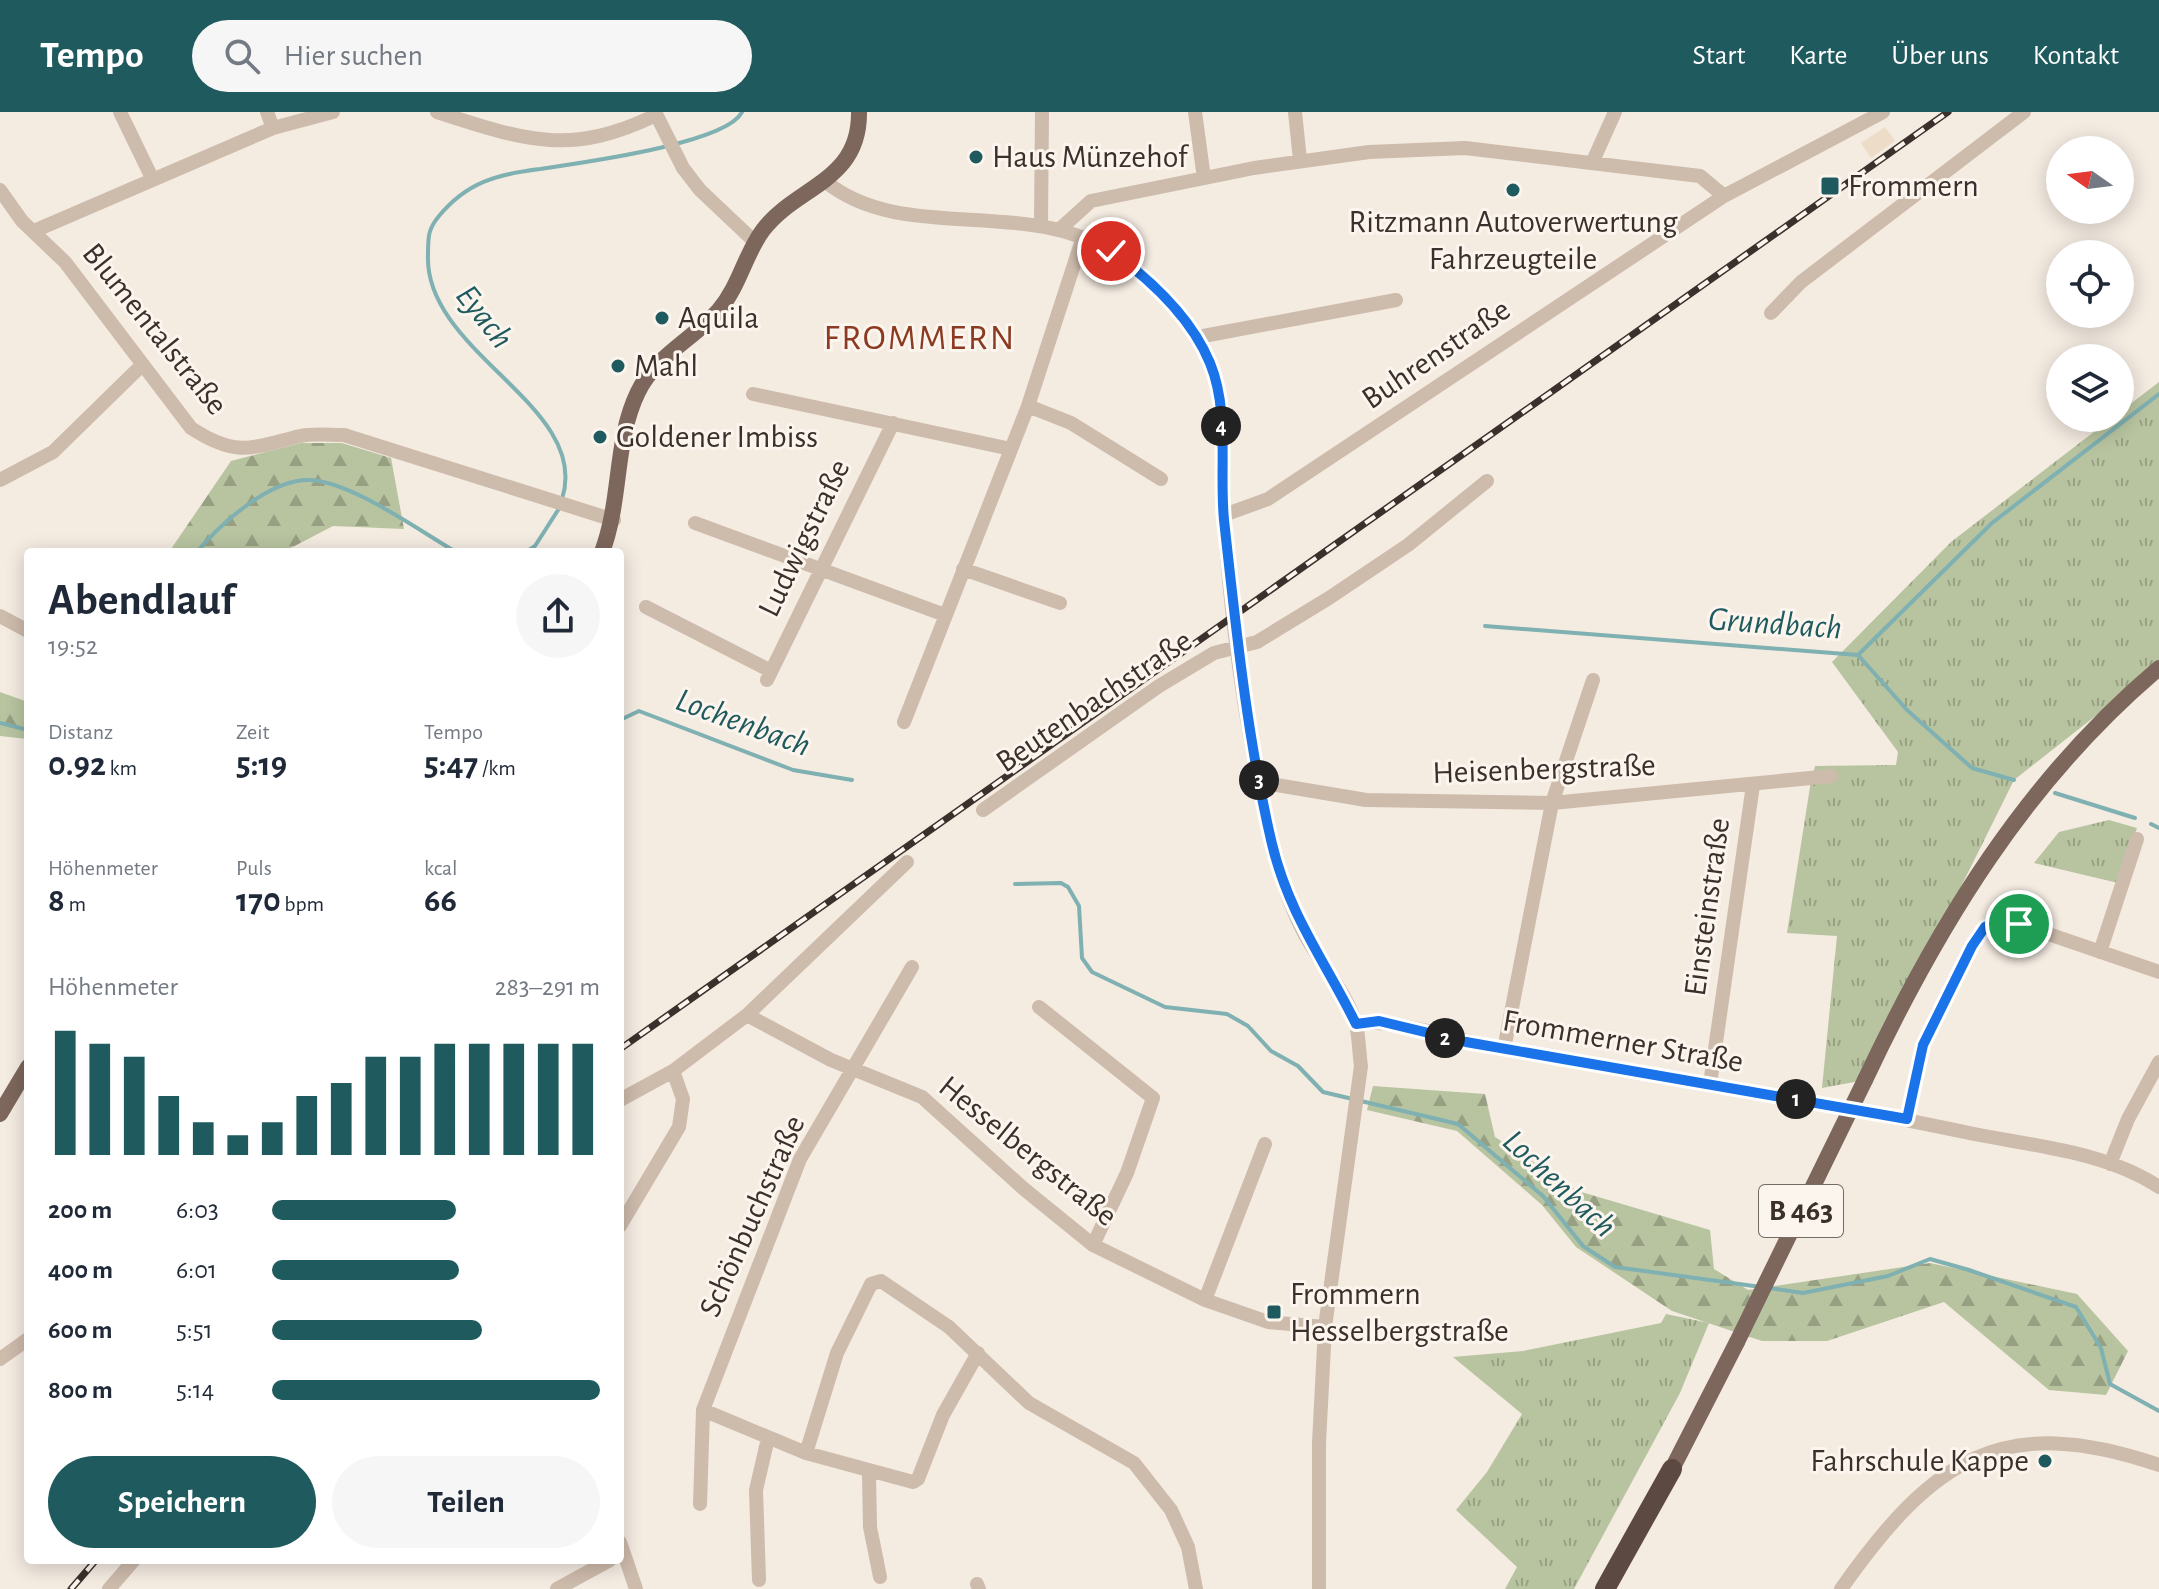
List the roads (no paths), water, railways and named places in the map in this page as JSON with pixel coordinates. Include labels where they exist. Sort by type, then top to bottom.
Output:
[{"type":"highway","name":"B 463","points":[[1605,1589],[1672,1469]]},
{"type":"main road","points":[[603,548],[624,432],[638,390],[662,360],[719,311],[739,282],[755,242],[783,212],[826,182],[847,157],[859,127],[859,112]]},
{"type":"main road","name":"B 463","points":[[1672,1469],[1737,1342],[1905,994],[1987,859],[2070,756],[2159,668]]},
{"type":"main road","points":[[0,1114],[24,1074]]},
{"type":"street","points":[[120,112],[152,178]]},
{"type":"street","points":[[267,112],[273,128]]},
{"type":"street","points":[[34,231],[273,128],[333,112]]},
{"type":"street","points":[[437,112],[527,137],[568,143],[619,133],[658,117],[700,190],[755,242]]},
{"type":"street","points":[[1041,224],[1042,112]]},
{"type":"street","points":[[1195,112],[1204,178]]},
{"type":"street","points":[[1295,112],[1300,160]]},
{"type":"street","points":[[1593,161],[1615,112]]},
{"type":"street","name":"Buhrenstraße","points":[[1224,515],[1268,499],[1724,196],[1883,112]]},
{"type":"street","points":[[1771,313],[1801,282],[2024,112]]},
{"type":"street","points":[[1060,229],[1091,201],[1204,178],[1300,160],[1465,148],[1700,176],[1724,196]]},
{"type":"street","points":[[826,182],[845,197],[874,207],[928,216],[1041,224],[1083,237],[1132,267],[1167,299],[1198,337],[1212,367],[1219,400],[1224,515],[1259,782],[1273,847],[1293,911],[1356,1024],[1361,1066],[1325,1327],[1319,1443],[1319,1589]]},
{"type":"street","name":"Blumentalstraße","points":[[0,190],[22,221],[65,262],[191,428],[217,445],[250,449],[303,435],[344,435],[608,518]]},
{"type":"street","points":[[904,722],[1028,406],[1083,237]]},
{"type":"street","points":[[1198,337],[1396,300]]},
{"type":"street","points":[[0,480],[53,452],[142,365]]},
{"type":"street","points":[[753,394],[1011,449]]},
{"type":"street","points":[[1028,406],[1071,423],[1161,479]]},
{"type":"street","name":"Ludwigstraße","points":[[646,607],[768,675],[893,423]]},
{"type":"street","name":"Beutenbachstraße","points":[[983,810],[1159,686],[1214,653],[1257,642],[1342,589],[1408,545],[1487,481]]},
{"type":"street","points":[[695,523],[945,615]]},
{"type":"street","points":[[963,569],[1060,603]]},
{"type":"street","points":[[0,616],[24,629]]},
{"type":"street","points":[[1504,1049],[1552,803],[1593,680]]},
{"type":"street","name":"Heisenbergstraße","points":[[1259,782],[1366,800],[1552,803],[1831,776]]},
{"type":"street","name":"Einsteinstraße","points":[[1710,1084],[1753,785]]},
{"type":"street","points":[[2100,952],[2137,839]]},
{"type":"street","points":[[624,1098],[673,1071],[747,1015],[907,862]]},
{"type":"street","points":[[1907,1119],[1923,1045],[1972,946],[1985,927],[2002,921],[2019,924],[2159,972]]},
{"type":"street","name":"Schönbuchstraße","points":[[700,1504],[703,1410],[800,1159],[912,967]]},
{"type":"street","points":[[1039,1007],[1153,1098],[1127,1173],[1093,1245]]},
{"type":"street","name":"Hesselbergstraße","points":[[747,1015],[831,1060],[922,1097],[1024,1189],[1093,1245],[1205,1300],[1268,1322],[1325,1327]]},
{"type":"street","name":"Frommerner Straße","points":[[1356,1024],[1379,1021],[1504,1049],[1907,1119],[2110,1164],[2159,1187]]},
{"type":"street","points":[[2110,1164],[2128,1119],[2159,1062]]},
{"type":"street","points":[[624,1219],[679,1127],[683,1099],[673,1071]]},
{"type":"street","points":[[1205,1300],[1265,1144]]},
{"type":"street","points":[[806,1453],[819,1402],[837,1353],[871,1284],[881,1281],[915,1301],[978,1353],[1029,1403],[1134,1463],[1171,1510],[1188,1547],[1196,1589]]},
{"type":"street","points":[[0,1359],[24,1342]]},
{"type":"street","points":[[703,1410],[806,1453],[869,1473],[913,1482],[918,1479],[943,1415],[978,1353]]},
{"type":"street","points":[[759,1580],[756,1490],[768,1438]]},
{"type":"street","points":[[1841,1589],[1871,1547],[1908,1505],[1947,1474],[1992,1452],[2030,1442],[2092,1445],[2159,1465]]},
{"type":"street","points":[[869,1473],[870,1527],[880,1577]]},
{"type":"street","points":[[109,1589],[131,1564]]},
{"type":"street","points":[[557,1589],[598,1564]]},
{"type":"street","points":[[624,1564],[636,1589]]},
{"type":"waterway","name":"Eyach","points":[[562,499],[565,466],[553,435],[532,407],[451,321],[434,290],[428,255],[431,229],[439,216],[461,195],[497,177],[681,143],[709,134],[730,123],[742,112]]},
{"type":"waterway","points":[[1858,655],[1992,523],[2159,394]]},
{"type":"waterway","name":"Eyach","points":[[201,548],[232,517],[262,495],[277,487],[308,480],[325,482],[363,497],[450,548]]},
{"type":"waterway","name":"Eyach","points":[[532,548],[560,507]]},
{"type":"waterway","name":"Grundbach","points":[[1485,626],[1858,655],[1907,710],[1972,768],[2014,780]]},
{"type":"waterway","name":"Lochenbach","points":[[624,718],[639,711],[793,770],[852,780]]},
{"type":"waterway","name":"Eyach","points":[[0,723],[24,729]]},
{"type":"waterway","points":[[2055,793],[2135,818]]},
{"type":"waterway","points":[[2151,824],[2159,828]]},
{"type":"waterway","name":"Lochenbach","points":[[1015,884],[1061,883],[1068,887],[1079,906],[1082,958],[1092,972],[1165,1007],[1227,1014],[1248,1026],[1271,1051],[1298,1066],[1323,1092],[1458,1124],[1543,1196],[1583,1246],[1615,1267],[1761,1287]]},
{"type":"waterway","name":"Lochenbach","points":[[1769,1288],[1803,1293],[1888,1276],[1930,1259],[1969,1270],[2076,1307],[2101,1348],[2110,1384],[2159,1411]]},
{"type":"railway","points":[[624,1046],[1948,112]]},
{"type":"railway","points":[[71,1589],[93,1564]]},
{"type":"place","name":"Haus Münzehof","points":[[976,157]]},
{"type":"place","name":"Frommern","points":[[1830,186]]},
{"type":"place","name":"Ritzmann Autoverwertung Fahrzeugteile","points":[[1513,190]]},
{"type":"place","name":"Aquila","points":[[662,318]]},
{"type":"place","name":"Mahl","points":[[618,366]]},
{"type":"place","name":"Goldener Imbiss","points":[[600,437]]},
{"type":"place","name":"Frommern Hesselbergstraße","points":[[1274,1312]]},
{"type":"place","name":"Fahrschule Kappe","points":[[2045,1461]]},
{"type":"district","name":"FROMMERN","points":[[920,338]]}]
